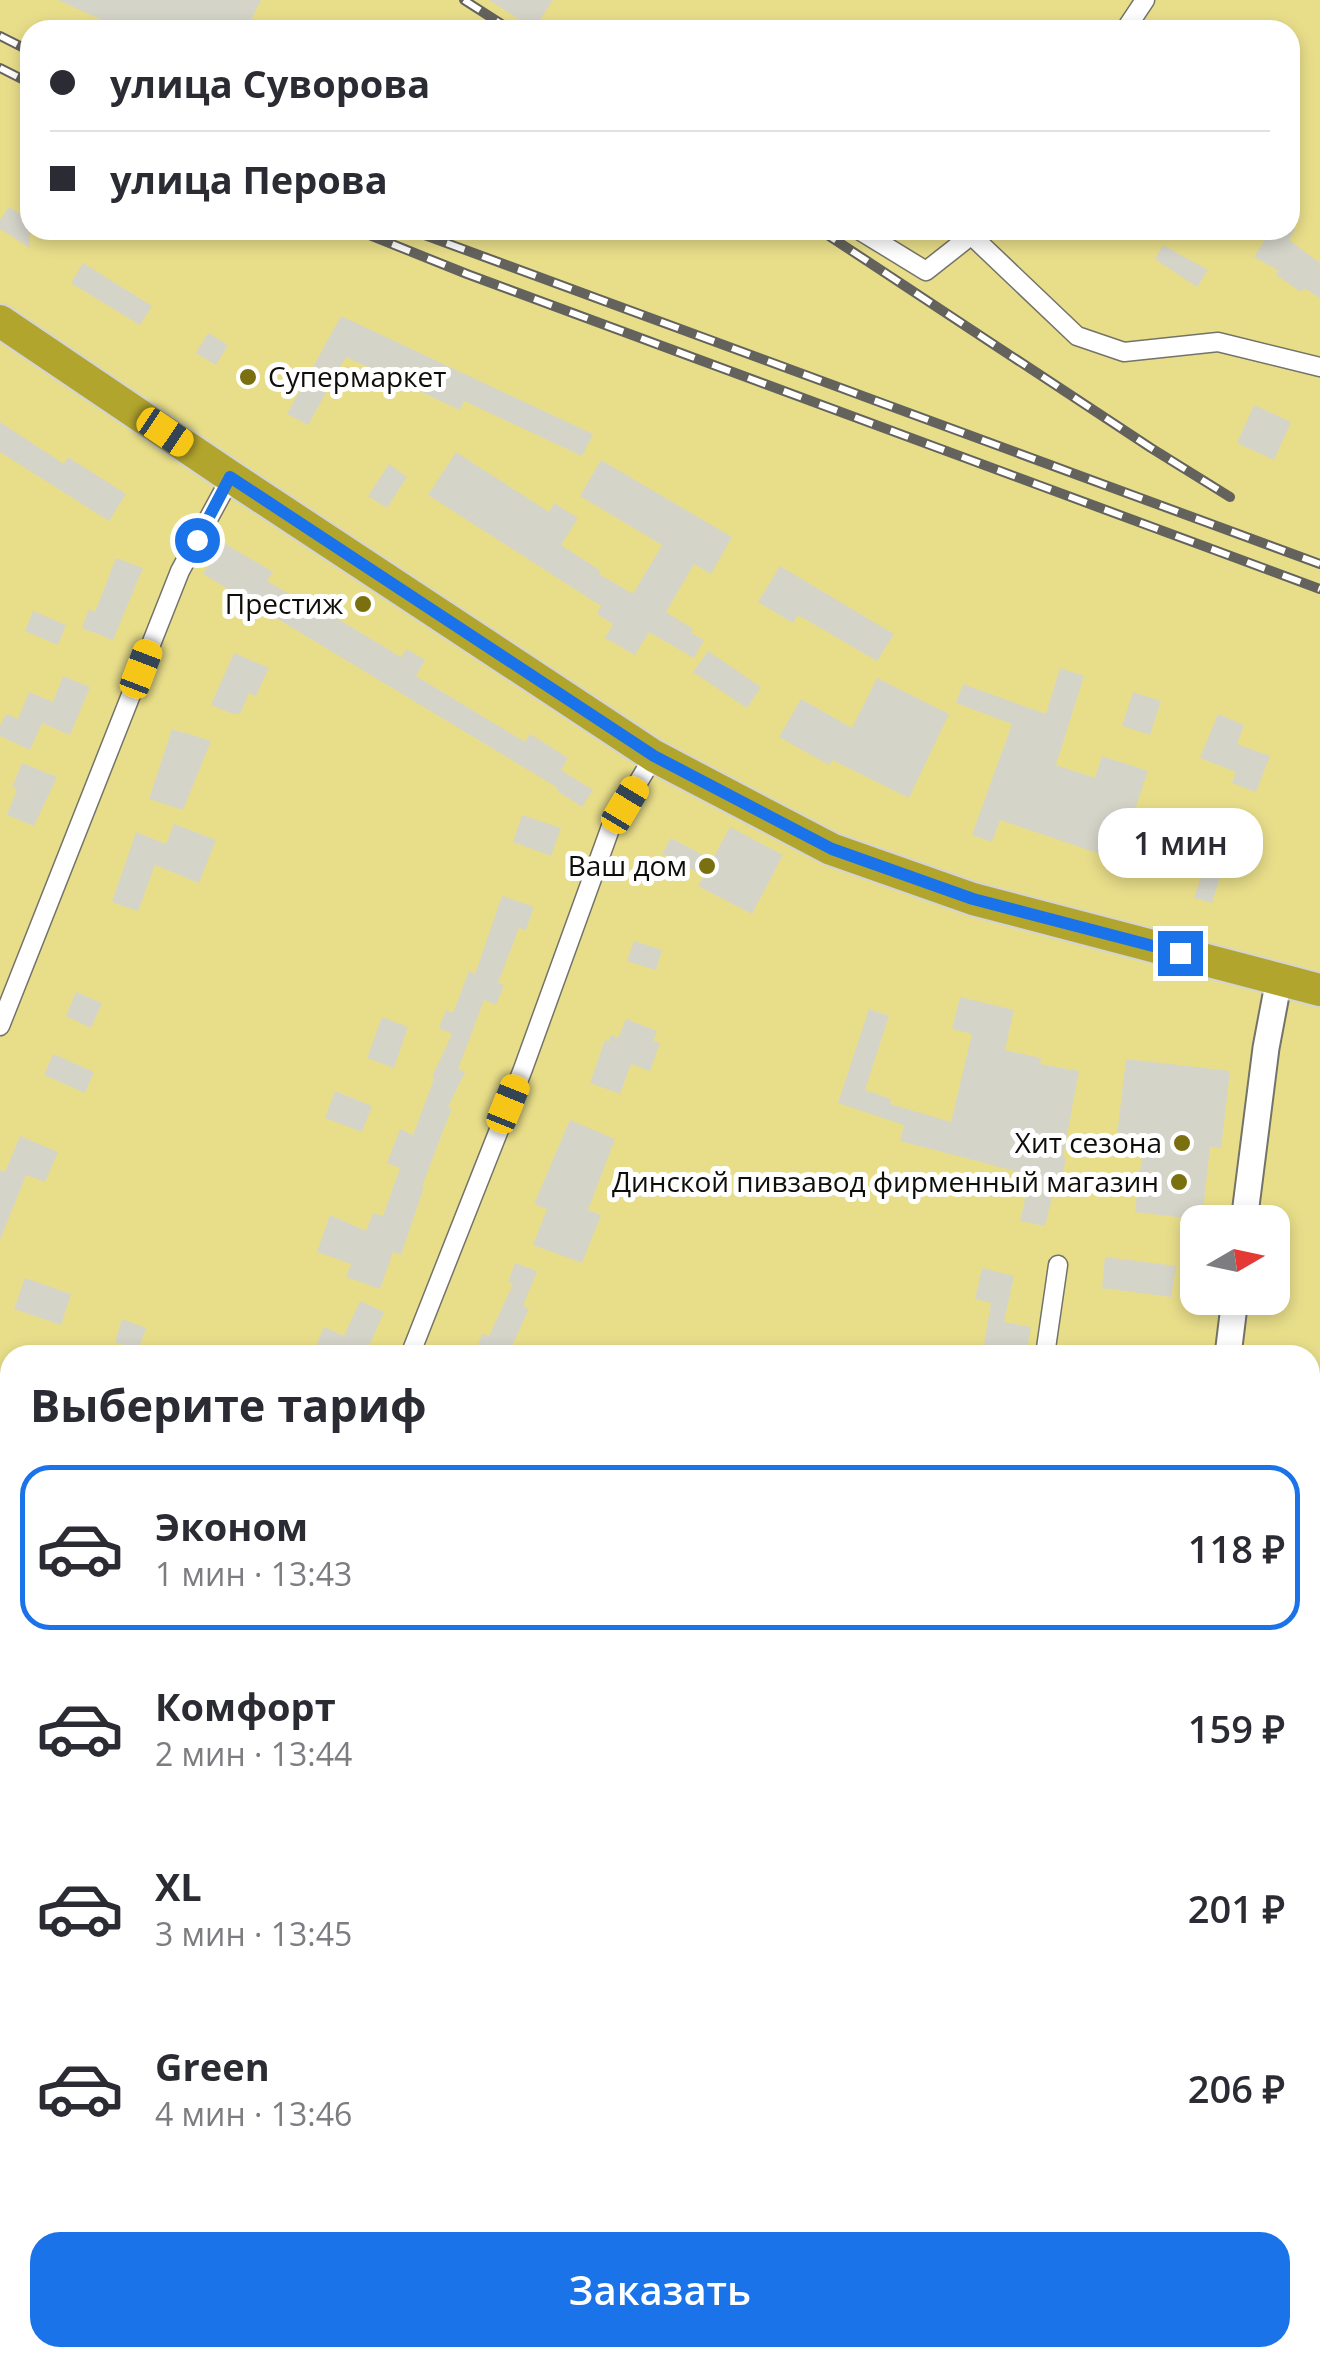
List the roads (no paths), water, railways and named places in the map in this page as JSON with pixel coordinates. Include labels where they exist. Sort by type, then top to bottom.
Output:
[{"type":"highway","points":[[0,320],[230,477],[654,756],[832,849],[973,899],[1320,990]]},
{"type":"main road","points":[[1246,1205],[1278,979]]},
{"type":"main road","points":[[1229,1345],[1232,1315]]},
{"type":"street","points":[[876,240],[926,270],[966,240]]},
{"type":"street","points":[[982,240],[1077,336],[1124,352],[1218,342],[1320,366]]},
{"type":"street","points":[[0,1026],[180,571],[230,477]]},
{"type":"street","points":[[414,1345],[523,1069],[610,830],[654,756]]},
{"type":"street","points":[[1046,1345],[1058,1265]]},
{"type":"railway","points":[[464,0],[495,20]]},
{"type":"railway","points":[[0,36],[20,46]]},
{"type":"railway","points":[[0,68],[20,78]]},
{"type":"railway","points":[[382,240],[1320,589]]},
{"type":"railway","points":[[438,240],[1320,564]]},
{"type":"railway","points":[[835,240],[1230,497]]},
{"type":"place","name":"Супермаркет","points":[[248,377]]},
{"type":"place","name":"Престиж","points":[[363,604]]},
{"type":"place","name":"Ваш дом","points":[[707,866]]},
{"type":"place","name":"Хит сезона","points":[[1182,1143]]},
{"type":"place","name":"Динской пивзавод фирменный магазин","points":[[1179,1182]]}]
